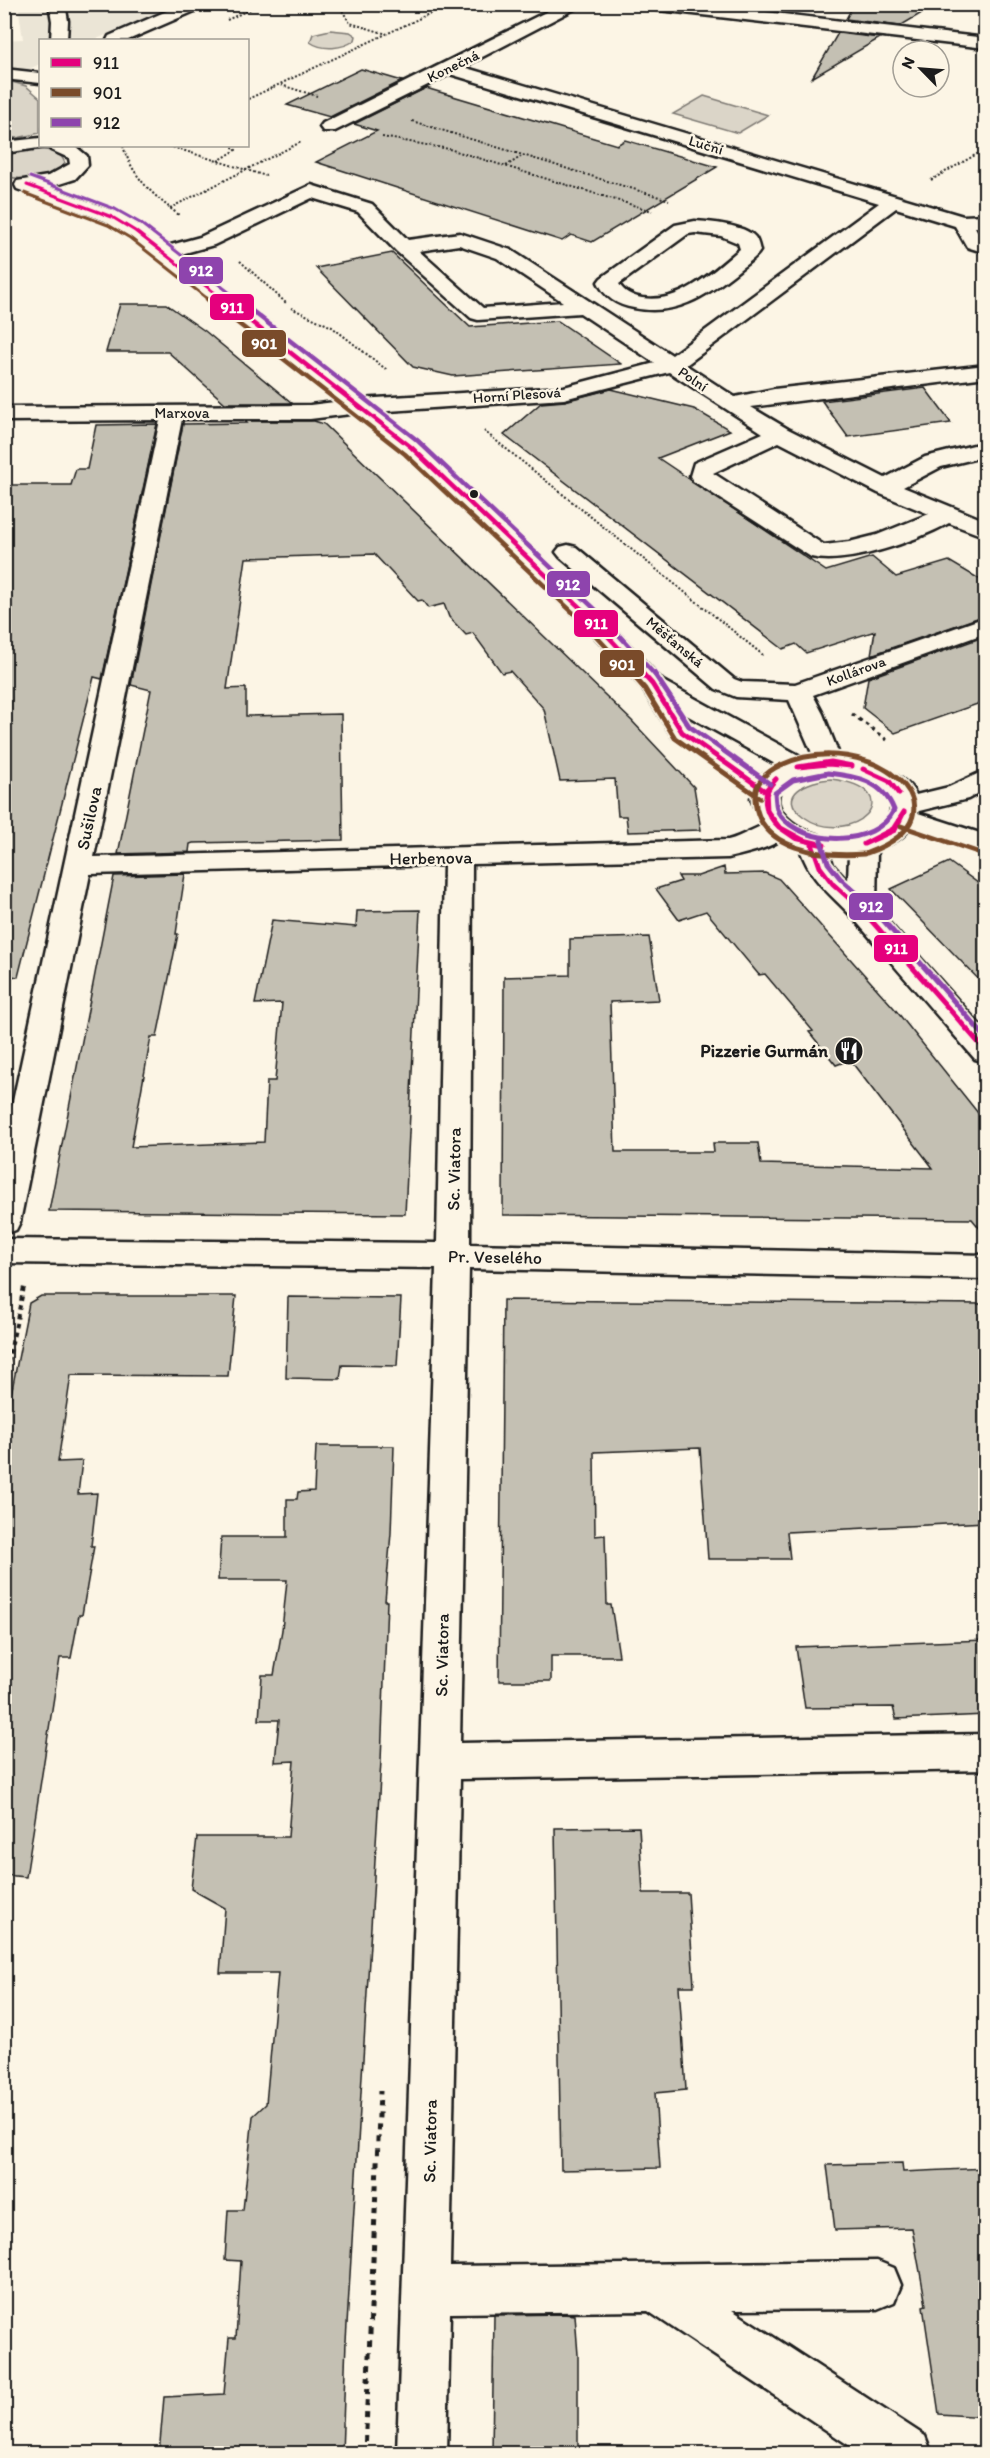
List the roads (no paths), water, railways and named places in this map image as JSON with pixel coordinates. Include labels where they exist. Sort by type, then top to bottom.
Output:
[{"type":"street","points":[[57,4],[60,39]]},
{"type":"street","points":[[116,39],[198,4]]},
{"type":"street","name":"Konečná","points":[[329,127],[576,4]]},
{"type":"street","points":[[650,4],[986,43]]},
{"type":"street","name":"Luční","points":[[449,68],[962,222],[986,221]]},
{"type":"street","points":[[4,74],[39,78]]},
{"type":"street","points":[[8,145],[39,144]]},
{"type":"street","points":[[4,184],[27,185],[58,180],[70,175],[80,161],[75,152],[62,147]]},
{"type":"street","points":[[70,175],[112,217],[163,253],[411,447],[591,618],[652,684],[682,732],[765,791]]},
{"type":"street","points":[[27,185],[112,217]]},
{"type":"street","points":[[163,253],[210,238],[311,191],[365,208],[403,247],[478,314],[582,307]]},
{"type":"street","points":[[672,365],[894,201]]},
{"type":"street","points":[[962,222],[974,243],[986,247]]},
{"type":"street","points":[[695,227],[725,230],[747,240],[750,251],[717,276],[683,301],[658,307],[624,300],[611,289],[608,282],[682,229],[695,227]]},
{"type":"street","name":"Polní","points":[[403,247],[460,239],[504,254],[730,405],[780,434],[886,488],[986,530]]},
{"type":"street","points":[[717,276],[773,290]]},
{"type":"street","name":"Horní Plesová","points":[[359,406],[564,393],[672,365]]},
{"type":"street","points":[[730,405],[774,396],[986,371]]},
{"type":"street","name":"Marxova","points":[[4,414],[310,412],[359,406]]},
{"type":"street","name":"Sušilova","points":[[4,1222],[172,413]]},
{"type":"street","points":[[780,434],[702,468],[701,476],[819,552],[836,553],[930,525],[948,514]]},
{"type":"street","points":[[886,488],[912,470],[958,453],[986,449]]},
{"type":"street","name":"Měšťanská","points":[[568,552],[724,684],[753,692],[807,689]]},
{"type":"street","name":"Kollárova","points":[[807,689],[986,624]]},
{"type":"street","points":[[652,684],[798,766]]},
{"type":"street","points":[[807,689],[810,714],[829,762]]},
{"type":"street","points":[[829,762],[856,766],[880,775],[892,784],[901,795],[904,811],[896,829],[882,839],[863,845],[838,847],[812,844],[779,828],[769,816],[764,803],[765,791],[772,781],[798,766],[829,762]]},
{"type":"street","points":[[904,811],[958,793],[986,778]]},
{"type":"street","points":[[904,811],[986,845]]},
{"type":"street","name":"Herbenova","points":[[79,866],[728,849],[753,843],[779,828]]},
{"type":"street","points":[[812,844],[820,867],[833,884],[862,910],[986,1052]]},
{"type":"street","points":[[862,910],[863,845]]},
{"type":"street","name":"Sc. Viatora","points":[[422,2454],[453,1256],[458,857]]},
{"type":"street","name":"Pr. Veselého","points":[[4,1251],[453,1256],[986,1267]]},
{"type":"street","points":[[440,1761],[986,1752]]},
{"type":"street","points":[[426,2290],[877,2285]]},
{"type":"street","points":[[654,2287],[908,2454]]},
{"type":"place","name":"Pizzerie Gurmán","points":[[849,1051]]}]
